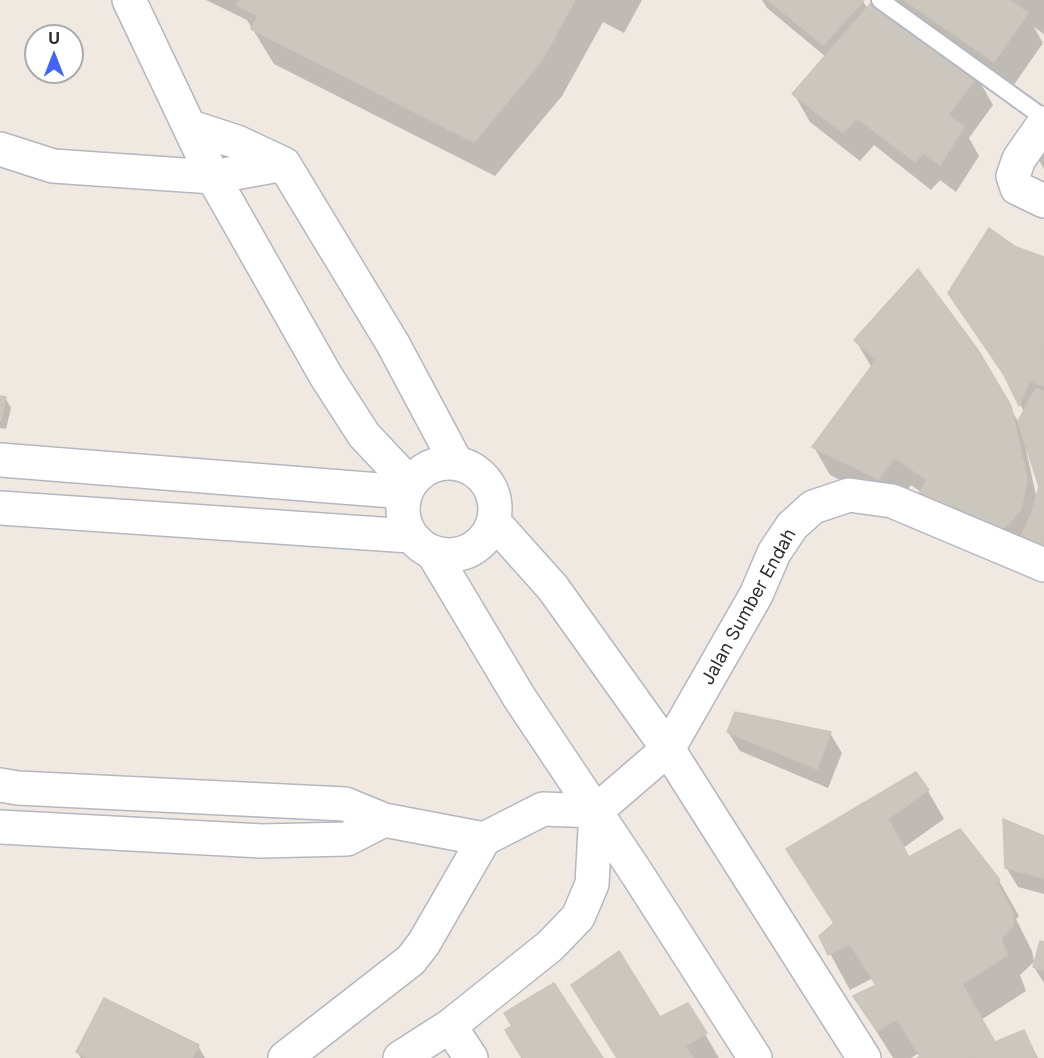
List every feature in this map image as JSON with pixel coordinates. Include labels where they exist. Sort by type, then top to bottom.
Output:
[{"type":"street","points":[[129,0],[213,177],[326,376],[364,435],[407,488]]},
{"type":"street","points":[[1035,197],[1017,188],[1014,168],[1044,123]]},
{"type":"street","points":[[191,128],[237,142],[284,164],[393,344],[457,464]]},
{"type":"street","points":[[0,149],[54,166],[213,177],[284,164]]},
{"type":"street","points":[[0,460],[407,488]]},
{"type":"street","points":[[0,508],[421,545],[458,555],[480,544],[494,522],[495,504],[488,485],[475,471],[457,464],[433,466],[407,488],[402,515],[421,545],[519,697],[596,811],[755,1058]]},
{"type":"street","name":"Jalan Sumber Endah","points":[[596,811],[668,749],[756,595],[774,553],[792,526],[813,507],[849,495],[892,501],[1044,565]]},
{"type":"street","points":[[494,522],[553,588],[668,749],[864,1058]]},
{"type":"street","points":[[384,820],[347,839],[336,840],[262,841],[7,827],[9,787],[345,804],[384,820],[484,839]]},
{"type":"street","points":[[285,1058],[411,960],[424,943],[484,839],[543,808],[596,811]]},
{"type":"street","points":[[400,1058],[450,1026],[550,946],[578,917],[592,884],[596,811]]},
{"type":"street","points":[[450,1026],[471,1058]]},
{"type":"lane","points":[[880,0],[1044,118]]},
{"type":"building","points":[[239,0],[575,0],[542,60],[474,142],[251,29],[258,16],[237,5]]},
{"type":"building","points":[[768,0],[864,0],[823,45]]},
{"type":"building","points":[[904,0],[1009,0],[1028,13],[994,62]]},
{"type":"building","points":[[872,2],[978,76],[948,115],[964,127],[940,165],[923,153],[915,162],[857,118],[843,133],[792,94]]},
{"type":"building","points":[[989,228],[1016,247],[1044,257],[1044,345],[1019,406],[1003,373],[948,293]]},
{"type":"building","points":[[918,269],[978,350],[878,479],[812,447],[876,360],[854,340]]},
{"type":"building","points":[[1044,345],[1044,386],[1030,381]]},
{"type":"building","points":[[978,350],[1011,406],[934,502],[919,493],[927,480],[895,458]]},
{"type":"building","points":[[1036,388],[1044,392],[1044,545],[1021,537],[1032,512],[1039,487],[1018,421]]},
{"type":"building","points":[[0,396],[6,397],[1,420],[0,420]]},
{"type":"building","points":[[1011,406],[1027,480],[1021,509],[1001,532],[955,506],[946,517],[934,502]]},
{"type":"building","points":[[735,712],[831,732],[817,769],[727,732]]},
{"type":"building","points":[[916,772],[929,790],[888,819],[909,857],[960,829],[972,844],[834,923],[786,849]]},
{"type":"building","points":[[1003,819],[1044,836],[1044,878],[1005,868]]},
{"type":"building","points":[[972,844],[1000,880],[997,882],[1013,913],[1014,925],[1001,938],[1007,955],[962,984],[995,1042],[968,1058],[917,1058],[920,1056],[897,1019],[877,1031],[853,996],[876,985],[850,944],[828,955],[819,936],[834,923]]},
{"type":"building","points":[[1040,941],[1044,942],[1044,970],[1033,967]]},
{"type":"building","points":[[619,951],[660,1017],[688,1003],[707,1033],[685,1046],[693,1058],[617,1058],[571,985]]},
{"type":"building","points":[[554,983],[603,1058],[522,1058],[505,1030],[512,1026],[504,1013]]},
{"type":"building","points":[[104,998],[199,1045],[192,1058],[89,1058],[76,1052]]},
{"type":"building","points":[[1024,1030],[1037,1058],[968,1058],[995,1042]]}]
